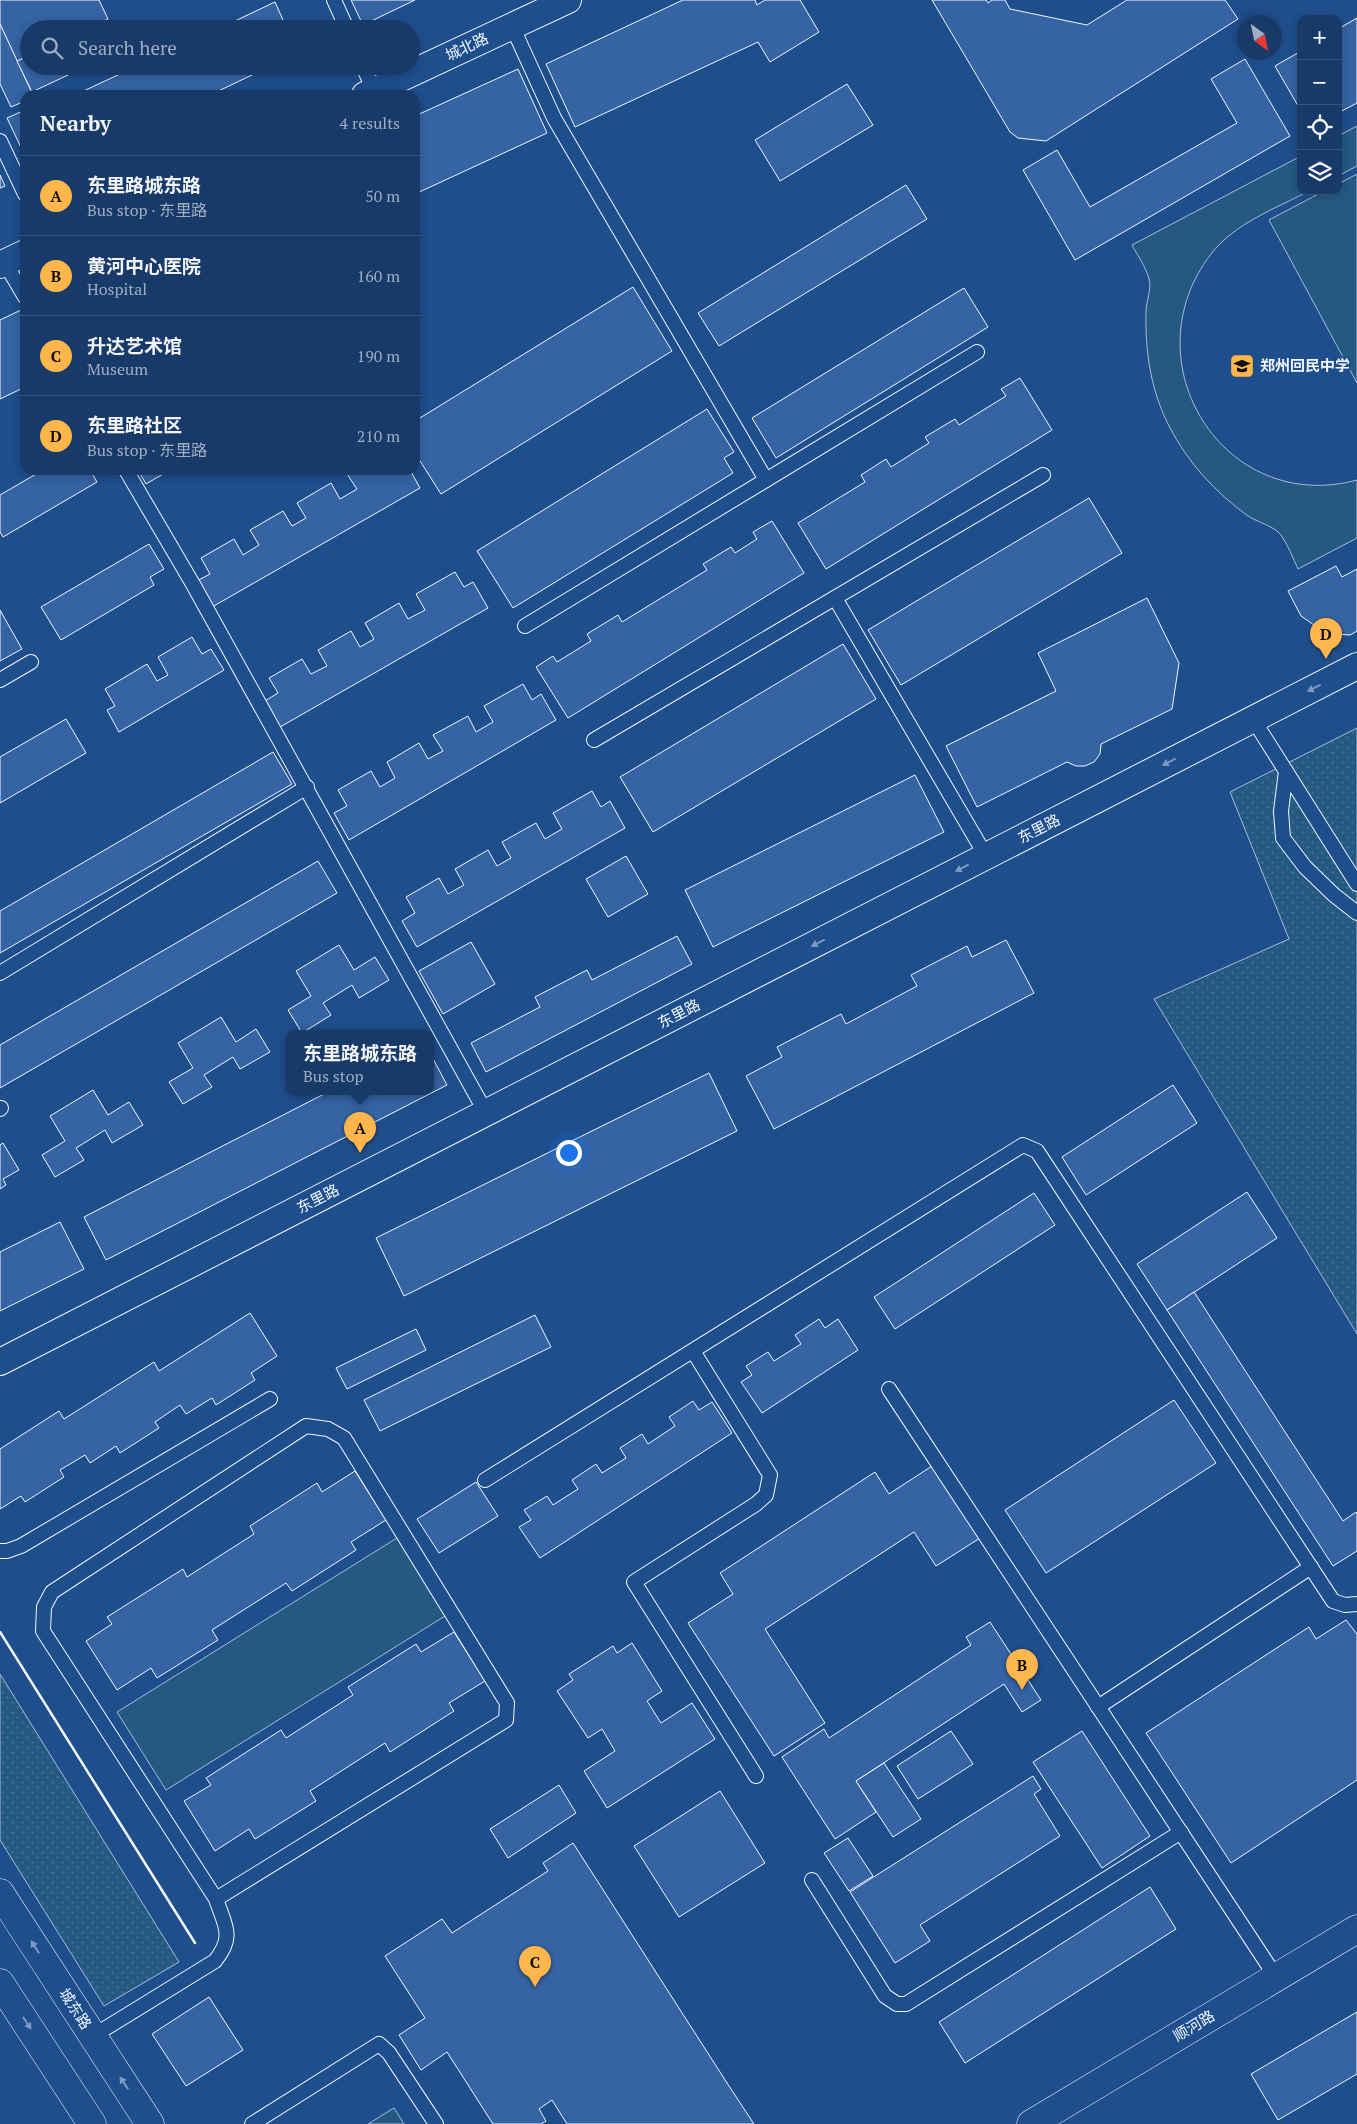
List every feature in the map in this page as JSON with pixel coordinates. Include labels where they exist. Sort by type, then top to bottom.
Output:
[{"type":"main road","name":"城东路","points":[[0,1893],[150,2124]]},
{"type":"main road","name":"顺河路","points":[[1031,2124],[1357,1929]]},
{"type":"main road","points":[[0,1983],[92,2124]]},
{"type":"street","name":"城北路","points":[[420,69],[568,0]]},
{"type":"street","name":"城北路","points":[[375,90],[407,75]]},
{"type":"street","name":"东里路","points":[[0,1362],[1357,666]]},
{"type":"lane","points":[[334,0],[342,20]]},
{"type":"lane","points":[[512,26],[554,118],[766,480]]},
{"type":"lane","points":[[365,75],[368,90]]},
{"type":"lane","points":[[0,141],[20,183]]},
{"type":"lane","points":[[10,261],[20,285]]},
{"type":"lane","points":[[525,626],[977,352]]},
{"type":"lane","points":[[129,475],[194,586],[486,1113]]},
{"type":"lane","points":[[594,740],[1043,475]]},
{"type":"lane","points":[[835,598],[986,856]]},
{"type":"lane","points":[[0,680],[32,662]]},
{"type":"lane","points":[[1253,719],[1357,884]]},
{"type":"lane","points":[[1286,771],[1281,812],[1283,838],[1305,867],[1334,895],[1357,913]]},
{"type":"lane","points":[[0,973],[306,787]]},
{"type":"lane","points":[[485,1480],[1023,1145],[1037,1151],[1333,1601],[1345,1605],[1357,1604]]},
{"type":"lane","points":[[693,1351],[770,1475],[766,1495],[756,1504],[634,1582],[756,1776]]},
{"type":"lane","points":[[889,1389],[1276,1977]]},
{"type":"lane","points":[[0,1552],[21,1546],[270,1399]]},
{"type":"lane","points":[[93,2036],[215,1961],[224,1949],[227,1934],[216,1898],[43,1631],[44,1608],[52,1592],[306,1426],[328,1429],[344,1438],[460,1624],[507,1703],[506,1720],[216,1898]]},
{"type":"lane","points":[[1098,1707],[1311,1567]]},
{"type":"lane","points":[[812,1880],[885,1996],[897,2004],[906,2004],[1181,1832]]},
{"type":"lane","points":[[252,2124],[379,2044],[389,2053],[436,2124]]},
{"type":"shaded area","points":[[1357,126],[1357,166],[1342,174],[1342,150],[1342,134]]},
{"type":"shaded area","points":[[1297,158],[1297,195],[1301,195],[1244,225],[1221,243],[1211,254],[1188,296],[1180,340],[1186,382],[1203,421],[1230,453],[1266,475],[1309,485],[1357,480],[1357,538],[1298,569],[1288,547],[1278,532],[1248,516],[1224,497],[1203,476],[1176,440],[1158,399],[1148,356],[1146,312],[1150,287],[1149,279],[1132,245]]},
{"type":"shaded area","points":[[1357,174],[1357,383],[1269,220],[1316,195],[1342,195],[1342,182]]},
{"type":"shaded area","points":[[1357,728],[1357,1334],[1154,999],[1289,939],[1230,792]]},
{"type":"shaded area","points":[[397,1538],[445,1616],[166,1790],[117,1712]]},
{"type":"shaded area","points":[[0,1674],[179,1962],[104,2006],[0,1840]]},
{"type":"shaded area","points":[[394,2108],[404,2124],[368,2124]]},
{"type":"building","points":[[0,0],[99,0],[108,19],[20,20],[20,60],[17,61],[0,24]]},
{"type":"building","points":[[351,0],[415,0],[373,20],[361,20]]},
{"type":"building","points":[[683,0],[755,0],[757,5],[765,0],[800,0],[819,32],[770,62],[758,42],[575,127],[546,64]]},
{"type":"building","points":[[932,0],[986,0],[988,3],[992,0],[1005,0],[1010,9],[1087,25],[1127,0],[1225,0],[1237,18],[1237,20],[1046,141],[1018,138],[1010,132]]},
{"type":"building","points":[[275,2],[283,20],[237,20]]},
{"type":"building","points":[[1357,18],[1357,103],[1342,111],[1342,60],[1342,27]]},
{"type":"building","points":[[0,24],[20,67],[20,75],[24,75],[31,90],[20,90],[20,103],[11,107],[0,84]]},
{"type":"building","points":[[1297,53],[1297,104],[1275,66]]},
{"type":"building","points":[[1246,60],[1290,136],[1075,260],[1023,170],[1057,150],[1090,207],[1237,123],[1211,79]]},
{"type":"building","points":[[518,69],[547,133],[420,192],[420,114]]},
{"type":"building","points":[[24,75],[68,75],[36,90],[31,90]]},
{"type":"building","points":[[118,75],[252,75],[221,90],[86,90]]},
{"type":"building","points":[[847,84],[873,125],[780,181],[755,140]]},
{"type":"building","points":[[20,112],[20,145],[7,118]]},
{"type":"building","points":[[0,175],[5,186],[0,188]]},
{"type":"building","points":[[906,185],[927,219],[719,346],[698,313]]},
{"type":"building","points":[[633,287],[672,351],[441,494],[420,461],[420,418]]},
{"type":"building","points":[[964,288],[988,327],[776,458],[752,418]]},
{"type":"building","points":[[20,310],[20,389],[0,399],[0,320]]},
{"type":"building","points":[[1020,378],[1052,430],[826,569],[798,523],[865,482],[861,475],[886,459],[891,467],[929,443],[925,437],[955,419],[959,425],[1006,396],[1001,389]]},
{"type":"building","points":[[707,409],[734,452],[724,458],[733,473],[513,608],[477,551]]},
{"type":"building","points":[[34,475],[93,475],[97,482],[3,537],[0,532],[0,495]]},
{"type":"building","points":[[141,475],[161,475],[146,484]]},
{"type":"building","points":[[348,475],[413,475],[420,488],[212,607],[197,581],[210,574],[201,558],[234,539],[243,555],[259,545],[250,530],[283,511],[292,526],[306,518],[297,503],[331,483],[340,499],[357,489]]},
{"type":"building","points":[[1089,498],[1122,553],[901,685],[868,630]]},
{"type":"building","points":[[772,521],[804,573],[568,718],[536,667],[553,656],[557,662],[591,641],[587,634],[618,615],[622,622],[707,570],[703,564],[731,547],[735,553],[757,539],[753,532]]},
{"type":"building","points":[[149,544],[164,569],[150,577],[154,585],[61,640],[41,607]]},
{"type":"building","points":[[1336,566],[1342,577],[1357,569],[1357,631],[1350,635],[1334,634],[1321,630],[1301,616],[1288,591]]},
{"type":"building","points":[[455,572],[464,587],[473,582],[488,608],[280,727],[265,701],[278,693],[269,678],[302,659],[311,674],[327,666],[318,650],[351,631],[360,647],[374,639],[365,623],[399,603],[408,619],[425,610],[416,594]]},
{"type":"building","points":[[1147,598],[1179,663],[1172,709],[1101,744],[1100,754],[1094,762],[1085,766],[1076,766],[1067,762],[977,807],[946,746],[1056,691],[1038,653]]},
{"type":"building","points":[[0,610],[22,649],[0,661]]},
{"type":"building","points":[[192,637],[202,654],[211,649],[224,670],[119,732],[107,710],[115,706],[105,689],[147,664],[157,681],[168,675],[158,657]]},
{"type":"building","points":[[843,644],[876,699],[653,832],[620,777]]},
{"type":"building","points":[[523,684],[532,700],[541,694],[556,720],[349,840],[334,813],[347,806],[338,790],[371,771],[380,787],[395,778],[387,762],[419,743],[428,759],[443,751],[433,735],[468,716],[476,732],[493,722],[484,706]]},
{"type":"building","points":[[66,719],[86,753],[0,803],[0,757]]},
{"type":"building","points":[[273,752],[292,784],[0,953],[0,911]]},
{"type":"building","points":[[915,775],[944,832],[713,947],[685,890]]},
{"type":"building","points":[[592,791],[601,807],[610,801],[625,828],[417,947],[402,921],[415,913],[406,897],[439,878],[448,894],[464,885],[455,869],[488,850],[497,866],[511,858],[502,842],[536,823],[545,839],[562,829],[553,813]]},
{"type":"building","points":[[626,856],[648,894],[608,917],[586,879]]},
{"type":"building","points":[[318,861],[337,893],[0,1088],[0,1045]]},
{"type":"building","points":[[677,936],[692,964],[486,1072],[471,1043],[540,1007],[535,997],[587,970],[592,980]]},
{"type":"building","points":[[1006,940],[1034,993],[774,1129],[746,1076],[782,1057],[777,1047],[841,1014],[846,1024],[917,986],[911,975],[967,946],[972,957]]},
{"type":"building","points":[[471,942],[495,984],[443,1014],[419,971]]},
{"type":"building","points":[[339,945],[354,970],[375,957],[389,980],[359,998],[352,985],[323,1003],[331,1015],[307,1030],[300,1030],[288,1010],[311,996],[296,971]]},
{"type":"building","points":[[221,1017],[236,1042],[256,1029],[270,1052],[240,1069],[233,1057],[204,1075],[212,1087],[183,1104],[169,1082],[193,1068],[178,1043]]},
{"type":"building","points":[[434,1061],[447,1085],[434,1092]]},
{"type":"building","points":[[709,1073],[737,1131],[404,1296],[376,1238]]},
{"type":"building","points":[[1173,1085],[1197,1123],[1086,1195],[1062,1157]]},
{"type":"building","points":[[93,1090],[108,1115],[129,1102],[143,1125],[112,1143],[105,1130],[76,1148],[84,1160],[55,1177],[42,1155],[65,1141],[50,1116]]},
{"type":"building","points":[[322,1095],[428,1095],[106,1260],[84,1217]]},
{"type":"building","points":[[3,1143],[19,1170],[3,1179],[6,1185],[0,1189],[0,1145]]},
{"type":"building","points":[[1247,1192],[1277,1238],[1167,1310],[1137,1264]]},
{"type":"building","points":[[1034,1193],[1055,1225],[895,1329],[874,1297]]},
{"type":"building","points":[[60,1222],[84,1269],[0,1311],[0,1252]]},
{"type":"building","points":[[1194,1292],[1343,1521],[1356,1512],[1357,1551],[1333,1566],[1167,1310]]},
{"type":"building","points":[[250,1313],[277,1356],[251,1373],[255,1380],[216,1405],[212,1398],[186,1414],[180,1405],[155,1422],[159,1428],[120,1453],[116,1446],[90,1463],[85,1455],[60,1470],[64,1477],[25,1502],[21,1496],[0,1509],[0,1449],[59,1411],[64,1419],[154,1362],[159,1371]]},
{"type":"building","points":[[535,1315],[551,1347],[380,1431],[364,1400]]},
{"type":"building","points":[[819,1319],[825,1328],[838,1319],[858,1350],[762,1413],[741,1382],[752,1375],[746,1366],[768,1352],[774,1361],[801,1344],[795,1335]]},
{"type":"building","points":[[416,1329],[426,1350],[347,1389],[336,1368]]},
{"type":"building","points":[[1174,1400],[1216,1463],[1046,1573],[1005,1510]]},
{"type":"building","points":[[693,1401],[699,1410],[712,1402],[732,1433],[540,1558],[519,1527],[531,1520],[524,1510],[547,1496],[553,1505],[578,1489],[572,1480],[596,1464],[602,1473],[626,1458],[620,1448],[642,1434],[648,1444],[675,1426],[669,1417]]},
{"type":"building","points":[[932,1466],[980,1538],[936,1566],[914,1532],[765,1629],[825,1723],[774,1756],[688,1623],[733,1594],[720,1573],[875,1472],[889,1494]]},
{"type":"building","points":[[355,1471],[386,1520],[351,1542],[356,1550],[292,1591],[286,1583],[212,1630],[218,1640],[157,1678],[151,1668],[117,1690],[86,1641],[112,1624],[107,1617],[183,1569],[187,1577],[254,1534],[250,1526],[317,1483],[322,1492]]},
{"type":"building","points":[[476,1482],[498,1516],[439,1553],[417,1519]]},
{"type":"building","points":[[1346,1620],[1357,1634],[1357,1780],[1231,1863],[1146,1733],[1309,1627],[1316,1639]]},
{"type":"building","points":[[990,1622],[1041,1700],[1022,1712],[1004,1684],[856,1781],[876,1812],[835,1839],[782,1757],[824,1729],[829,1738],[971,1645],[966,1637]]},
{"type":"building","points":[[454,1632],[485,1681],[449,1703],[454,1711],[390,1752],[385,1743],[310,1791],[316,1801],[255,1839],[249,1829],[215,1851],[184,1801],[211,1785],[206,1778],[281,1730],[286,1738],[353,1695],[348,1687],[416,1644],[421,1652]]},
{"type":"building","points":[[632,1643],[662,1691],[647,1701],[661,1723],[692,1703],[715,1739],[607,1808],[584,1771],[615,1751],[602,1729],[588,1738],[557,1691],[573,1680],[569,1674],[613,1646],[617,1653]]},
{"type":"building","points":[[951,1731],[973,1764],[918,1799],[897,1766]]},
{"type":"building","points":[[1082,1731],[1150,1836],[1102,1868],[1033,1762]]},
{"type":"building","points":[[884,1763],[921,1819],[893,1837],[856,1781]]},
{"type":"building","points":[[1033,1776],[1041,1789],[1034,1794],[1060,1836],[920,1925],[930,1941],[895,1963],[850,1892]]},
{"type":"building","points":[[559,1785],[576,1813],[508,1858],[490,1829]]},
{"type":"building","points":[[720,1791],[765,1863],[679,1917],[634,1846]]},
{"type":"building","points":[[848,1838],[873,1876],[849,1891],[824,1853]]},
{"type":"building","points":[[573,1843],[754,2124],[567,2124],[552,2100],[539,2109],[546,2121],[541,2124],[493,2124],[447,2052],[421,2070],[399,2035],[425,2018],[385,1956],[442,1919],[452,1933],[548,1871],[543,1863]]},
{"type":"building","points":[[1150,1887],[1176,1929],[965,2063],[939,2022]]},
{"type":"building","points":[[209,1997],[243,2050],[186,2086],[152,2034]]},
{"type":"building","points":[[1357,2012],[1357,2074],[1278,2120],[1251,2074]]},
{"type":"wall","points":[[0,1632],[195,1943]]},
{"type":"place","name":"郑州回民中学","points":[[1242,366]]},
{"type":"place","name":"东里路社区","points":[[1326,659]]},
{"type":"place","name":"东里路城东路","points":[[360,1153]]},
{"type":"place","name":"黄河中心医院","points":[[1022,1690]]},
{"type":"place","name":"升达艺术馆","points":[[535,1987]]}]
